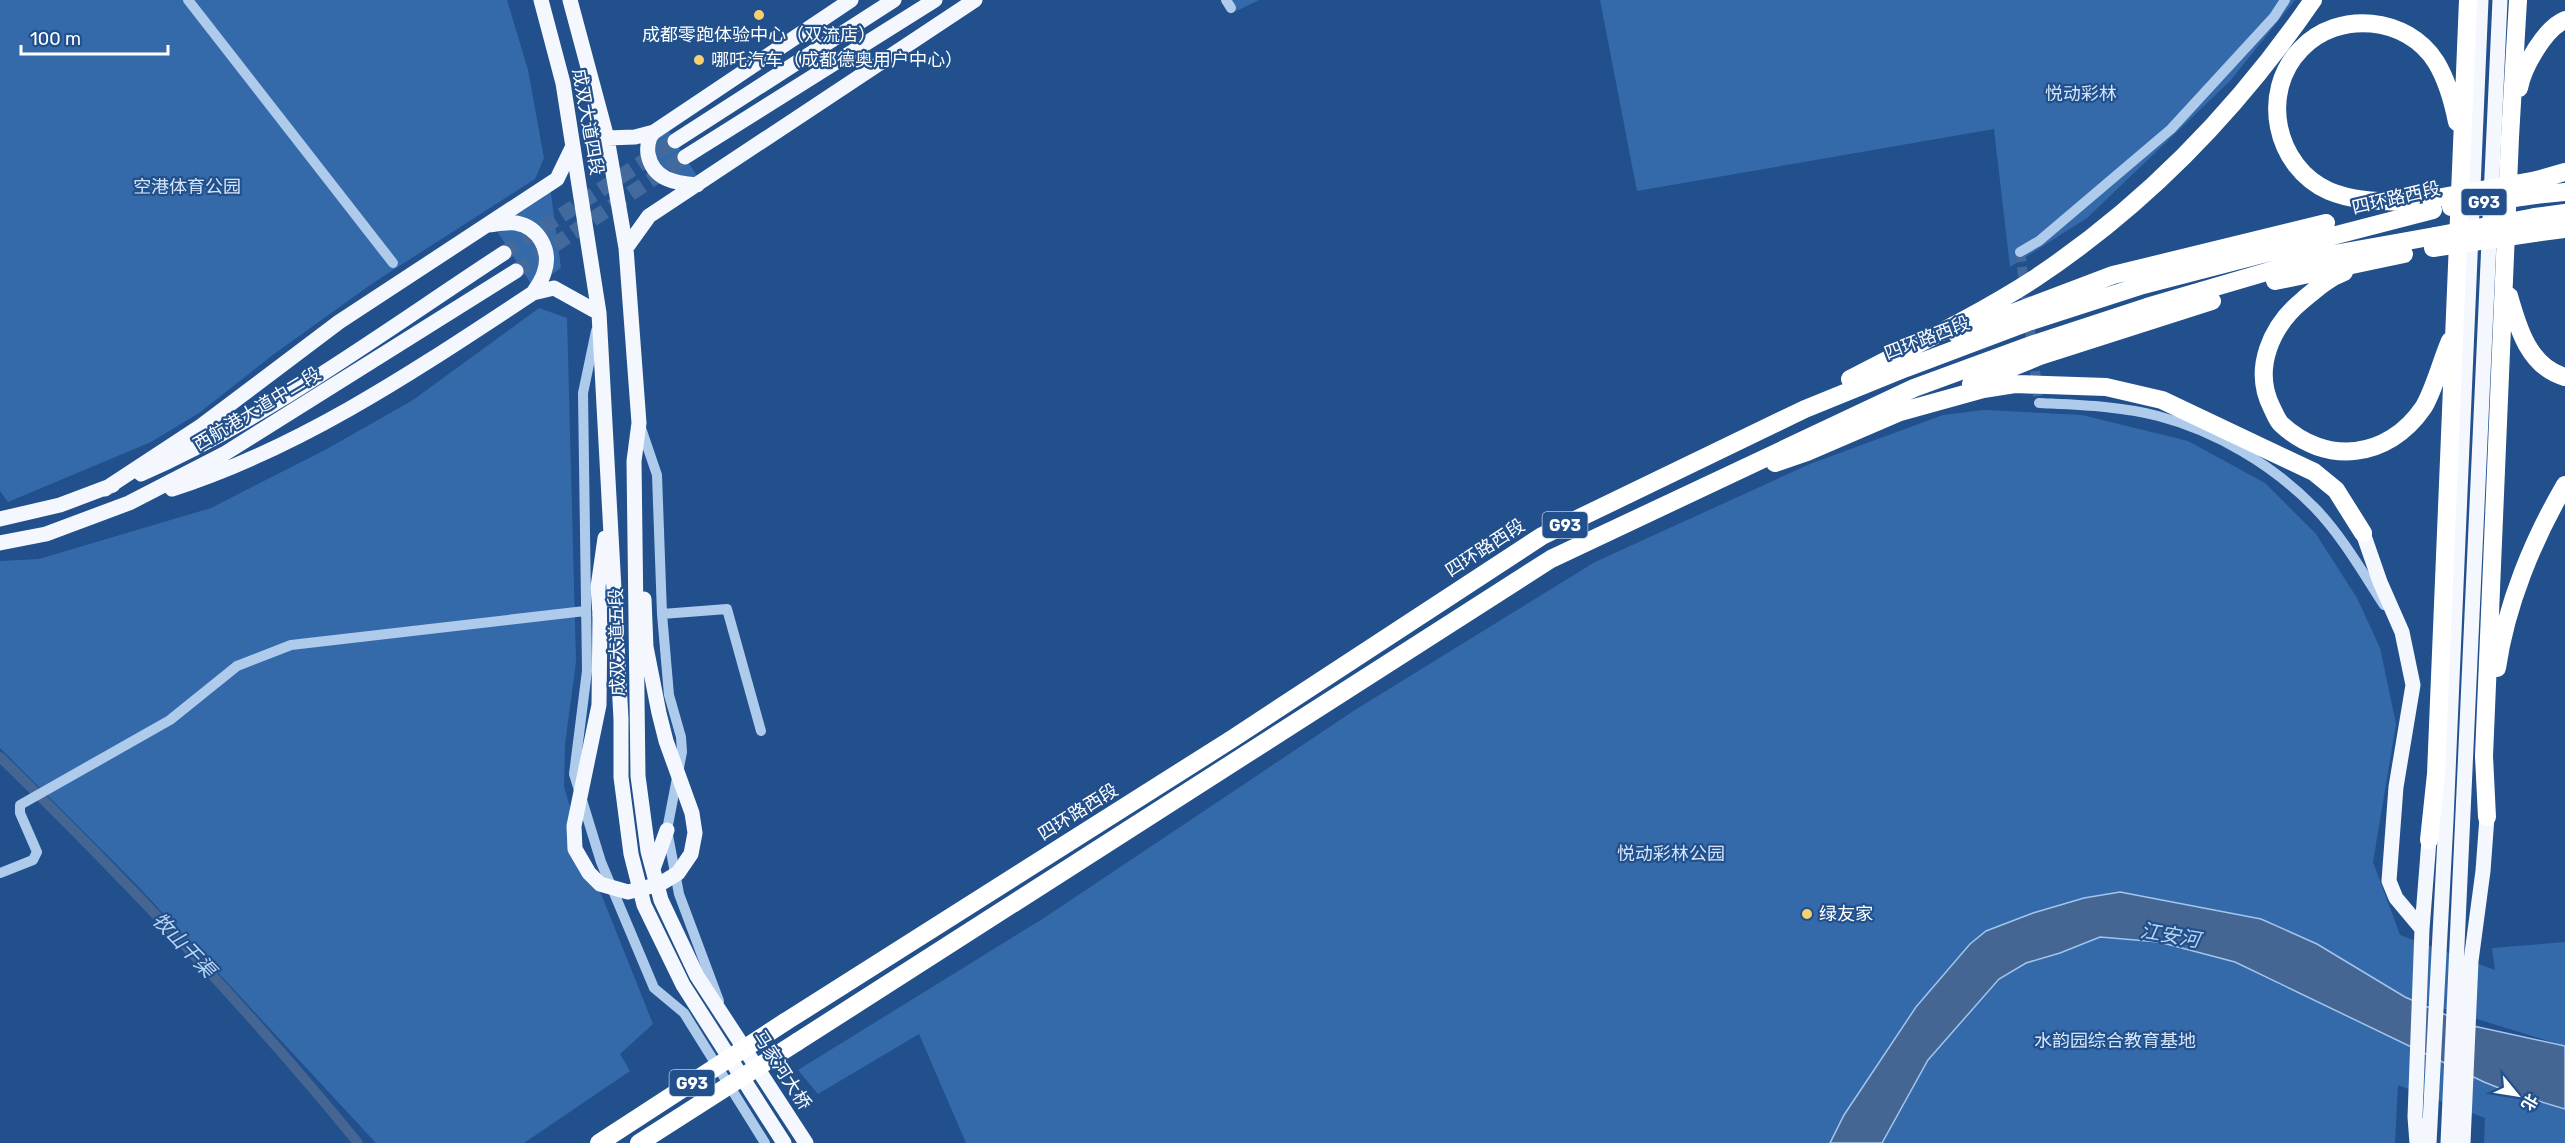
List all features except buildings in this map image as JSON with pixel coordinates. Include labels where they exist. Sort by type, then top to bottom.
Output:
[{"type":"highway","points":[[1805,409],[1826,392],[1968,317],[2033,279],[2119,215],[2160,179],[2230,107],[2278,49],[2313,0]]},
{"type":"highway","points":[[2429,840],[2436,762],[2468,0]]},
{"type":"highway","points":[[2487,817],[2484,756],[2510,137],[2518,0]]},
{"type":"highway","points":[[2510,137],[2521,77],[2539,45],[2558,23],[2565,20]]},
{"type":"highway","points":[[2432,204],[2364,201],[2331,192],[2301,172],[2290,157],[2277,123],[2280,84],[2289,64],[2301,49],[2321,33],[2343,25],[2361,22],[2382,24],[2391,28],[2422,45],[2435,61],[2444,78],[2457,121],[2463,157]]},
{"type":"highway","points":[[2536,187],[2565,174]]},
{"type":"highway","name":"四环路西段","points":[[599,1143],[785,1022],[1232,739],[1542,536],[1805,409],[2017,326],[2143,285],[2432,204],[2536,187],[2565,192]]},
{"type":"highway","points":[[1863,372],[2113,275],[2410,202]]},
{"type":"highway","name":"G93","points":[[639,1143],[1551,559],[1914,388],[2034,344],[2147,307],[2317,257],[2434,242],[2535,225],[2565,213]]},
{"type":"highway","points":[[2535,225],[2562,230]]},
{"type":"highway","points":[[2434,242],[2333,276],[2288,312],[2271,337],[2263,370],[2267,398],[2280,423],[2303,440],[2320,449],[2363,452],[2386,442],[2406,427],[2423,408],[2455,328]]},
{"type":"highway","points":[[1708,486],[1807,452],[2040,356],[2276,280],[2382,258]]},
{"type":"highway","points":[[2505,280],[2524,342],[2537,360],[2565,377]]},
{"type":"highway","points":[[1900,412],[1983,389],[2015,384],[2106,387],[2162,400],[2314,472],[2336,490],[2363,533]]},
{"type":"highway","points":[[2484,756],[2497,664],[2512,608],[2529,558],[2565,485]]},
{"type":"main road","name":"成双大道四段","points":[[541,0],[563,83],[589,252]]},
{"type":"main road","name":"成双大道四段","points":[[570,0],[607,138],[626,248]]},
{"type":"main road","points":[[697,185],[674,183],[664,179],[655,171],[650,162],[648,150],[650,136],[851,0]]},
{"type":"main road","points":[[675,141],[894,0]]},
{"type":"main road","points":[[685,157],[934,0]]},
{"type":"main road","points":[[626,248],[649,216],[975,0]]},
{"type":"main road","points":[[2429,1143],[2446,820],[2481,0]]},
{"type":"main road","points":[[2448,1136],[2500,0]]},
{"type":"main road","points":[[607,138],[654,132]]},
{"type":"main road","points":[[105,489],[201,426],[339,322],[557,179],[573,145]]},
{"type":"main road","points":[[486,225],[515,223],[529,227],[543,242],[547,259],[544,272],[533,293]]},
{"type":"main road","name":"成双大道五段","points":[[626,248],[639,423],[634,461],[638,776],[648,850],[661,900],[697,976],[725,1018]]},
{"type":"main road","name":"成双大道五段","points":[[589,252],[599,313],[621,719],[621,777],[631,854],[644,905],[683,985],[784,1143]]},
{"type":"main road","name":"西航港大道中二段","points":[[0,519],[60,505],[105,489],[188,453],[270,405],[504,253]]},
{"type":"main road","name":"西航港大道中二段","points":[[0,543],[46,534],[129,503],[224,454],[516,270]]},
{"type":"main road","points":[[129,503],[220,474],[327,421],[402,379],[533,293],[554,288],[599,313]]},
{"type":"main road","points":[[610,505],[592,613],[599,705],[574,826],[575,849],[589,873],[600,884],[628,892],[660,884],[678,873],[691,854],[694,833],[692,813],[666,741],[646,647],[634,461]]},
{"type":"main road","points":[[2363,533],[2380,582],[2402,632],[2413,685],[2396,787],[2389,881],[2396,898],[2422,934]]},
{"type":"main road","points":[[2463,1139],[2471,961],[2483,871],[2487,817]]},
{"type":"main road","points":[[653,869],[668,830]]},
{"type":"main road","points":[[2417,1143],[2415,1117],[2422,934],[2429,840]]},
{"type":"main road","name":"马家河大桥","points":[[725,1018],[806,1143]]},
{"type":"street","points":[[188,0],[393,263]]},
{"type":"street","points":[[2020,252],[2039,240],[2171,129],[2274,17],[2285,0]]},
{"type":"street","points":[[599,313],[583,393],[592,613],[574,774],[602,862],[654,988],[684,1013],[765,1143]]},
{"type":"street","points":[[2039,403],[2103,407],[2158,416],[2239,449],[2273,473],[2315,508],[2347,549],[2402,632]]},
{"type":"street","points":[[639,423],[657,475],[662,615],[669,695],[681,737],[682,752],[668,830],[679,894],[725,1018]]},
{"type":"street","points":[[662,615],[727,609],[761,731]]},
{"type":"street","points":[[0,873],[33,860],[37,852],[20,813],[20,805],[48,787],[170,720],[237,666],[268,652],[291,645],[592,613]]},
{"type":"green space","name":"空港体育公园","points":[[0,0],[507,0],[528,70],[544,158],[535,179],[373,283],[274,354],[199,413],[151,442],[8,502],[0,491]]},
{"type":"green space","points":[[1224,0],[1259,0],[1230,14]]},
{"type":"green space","name":"悦动彩林","points":[[1600,0],[2295,0],[2230,81],[2087,218],[2010,267],[1994,129],[1637,191]]},
{"type":"green space","points":[[665,125],[697,176],[692,178],[665,172],[660,165],[654,149]]},
{"type":"green space","points":[[550,187],[561,268],[548,277],[546,242],[503,218]]},
{"type":"green space","points":[[495,228],[522,229],[539,243],[542,262],[531,284]]},
{"type":"green space","points":[[539,308],[567,318],[576,662],[565,744],[564,787],[580,841],[653,1024],[620,1054],[630,1071],[524,1143],[376,1143],[133,881],[0,748],[0,561],[39,559],[211,508],[325,450],[413,400]]},
{"type":"green space","name":"悦动彩林公园","points":[[1984,410],[2082,415],[2188,441],[2265,483],[2316,534],[2357,598],[2380,648],[2396,724],[2373,862],[2400,935],[2495,970],[2492,948],[2565,942],[2565,1046],[2405,997],[2317,944],[2033,913],[1986,931],[1970,944],[1916,1007],[1844,1115],[1830,1143],[966,1143],[919,1034],[818,1094],[798,1070],[1044,918],[1355,710],[1595,562],[1810,464],[1943,415]]},
{"type":"green space","name":"水韵园综合教育基地","points":[[2100,937],[2159,942],[2235,962],[2484,1082],[2565,1109],[2565,1143],[2484,1143],[2485,1118],[2398,1085],[2395,1143],[1882,1143],[1928,1060],[1999,979],[2026,963],[2060,953]]},
{"type":"water","name":"江安河","points":[[2120,892],[2261,919],[2317,944],[2405,997],[2469,1025],[2565,1046],[2565,1109],[2484,1082],[2235,962],[2159,942],[2100,937],[2060,953],[2026,963],[1999,979],[1928,1060],[1882,1143],[1830,1143],[1844,1115],[1916,1007],[1970,944],[1986,931],[2033,913],[2084,898]]},
{"type":"waterway","name":"牧山干渠","points":[[0,757],[185,945],[316,1092],[358,1143]]},
{"type":"tunnel","points":[[504,253],[675,141]]},
{"type":"tunnel","points":[[516,271],[685,157]]},
{"type":"tunnel","points":[[2020,252],[2039,403]]},
{"type":"place","name":"成都零跑体验中心（双流店）","points":[[759,15]]},
{"type":"place","name":"哪吒汽车（成都德奥用户中心）","points":[[699,60]]},
{"type":"place","name":"绿友家","points":[[1807,914]]}]
